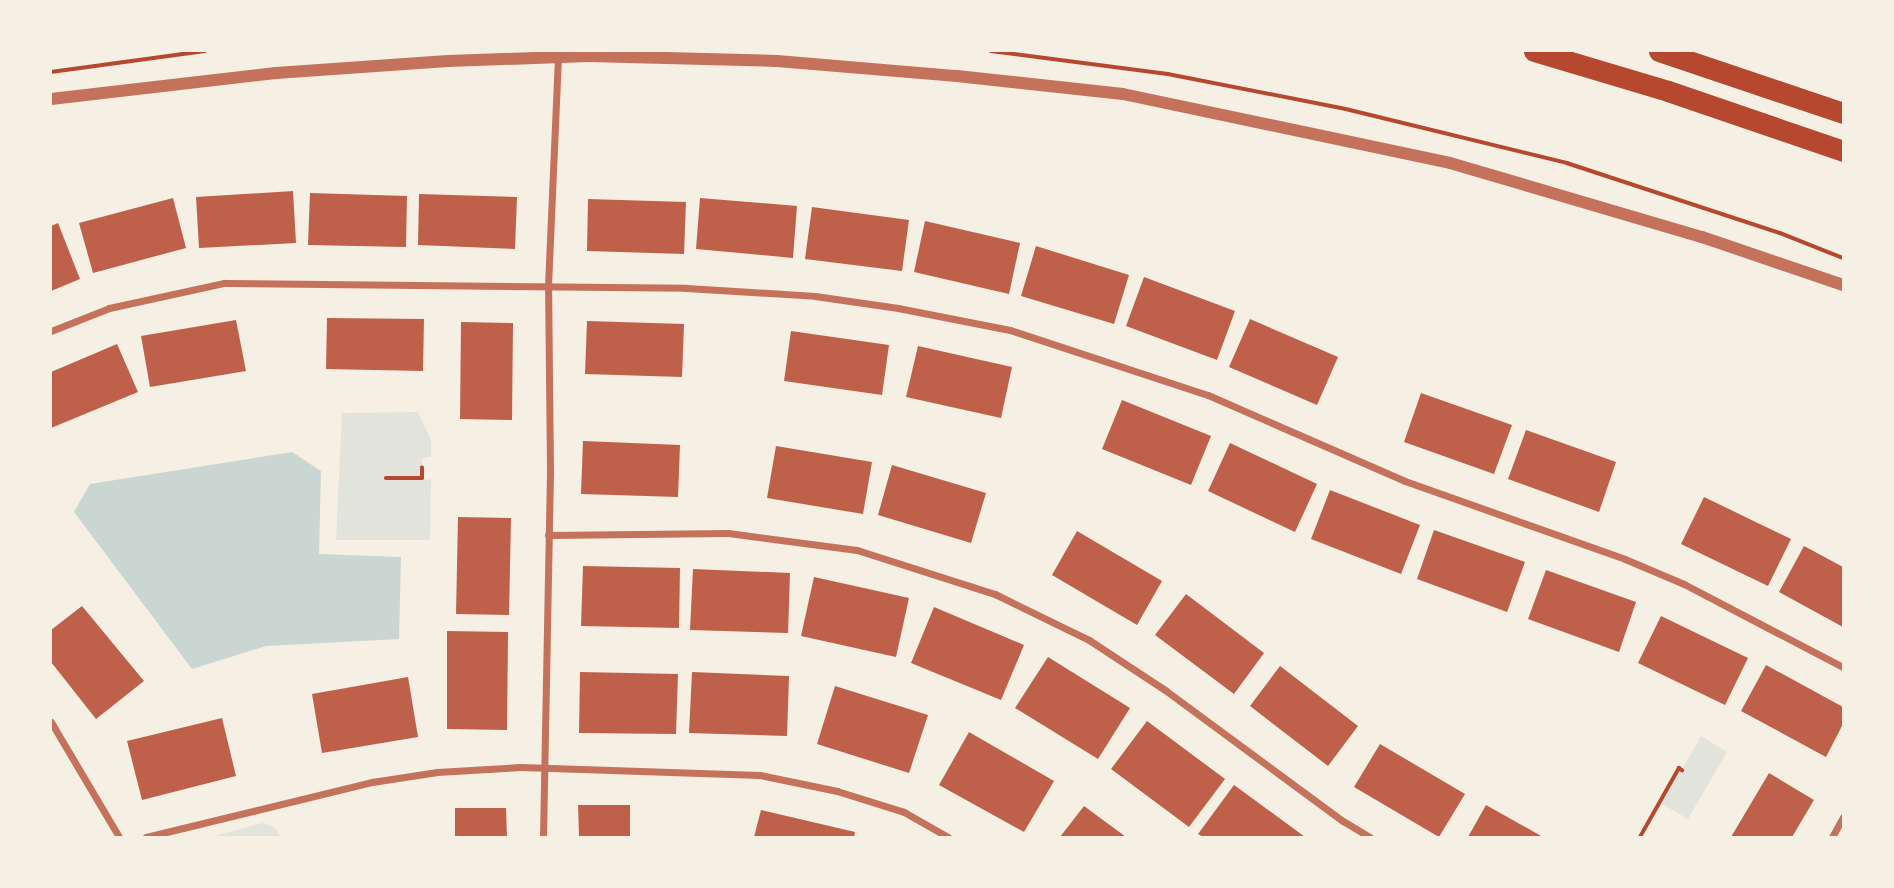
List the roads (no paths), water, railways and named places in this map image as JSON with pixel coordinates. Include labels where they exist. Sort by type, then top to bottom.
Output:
[{"type":"highway","points":[[1534,51],[1668,91],[1843,151]]},
{"type":"highway","points":[[1659,51],[1843,113]]},
{"type":"street","points":[[51,99],[276,73],[558,57],[777,61],[957,76],[1122,94],[1450,163],[1702,237],[1843,285]]},
{"type":"street","points":[[543,837],[542,768],[548,536],[548,286],[558,57]]},
{"type":"street","points":[[51,331],[108,308],[224,283],[686,288],[815,296],[898,308],[1010,330],[1208,395],[1405,481],[1625,559],[1684,584],[1843,667]]},
{"type":"street","points":[[548,536],[728,533],[857,550],[995,594],[1089,639],[1165,690],[1343,821],[1370,837]]},
{"type":"street","points":[[51,722],[119,837]]},
{"type":"street","points":[[146,837],[372,782],[436,772],[542,768],[760,775],[837,791],[904,812],[948,837]]},
{"type":"street","points":[[1832,837],[1843,817]]}]
